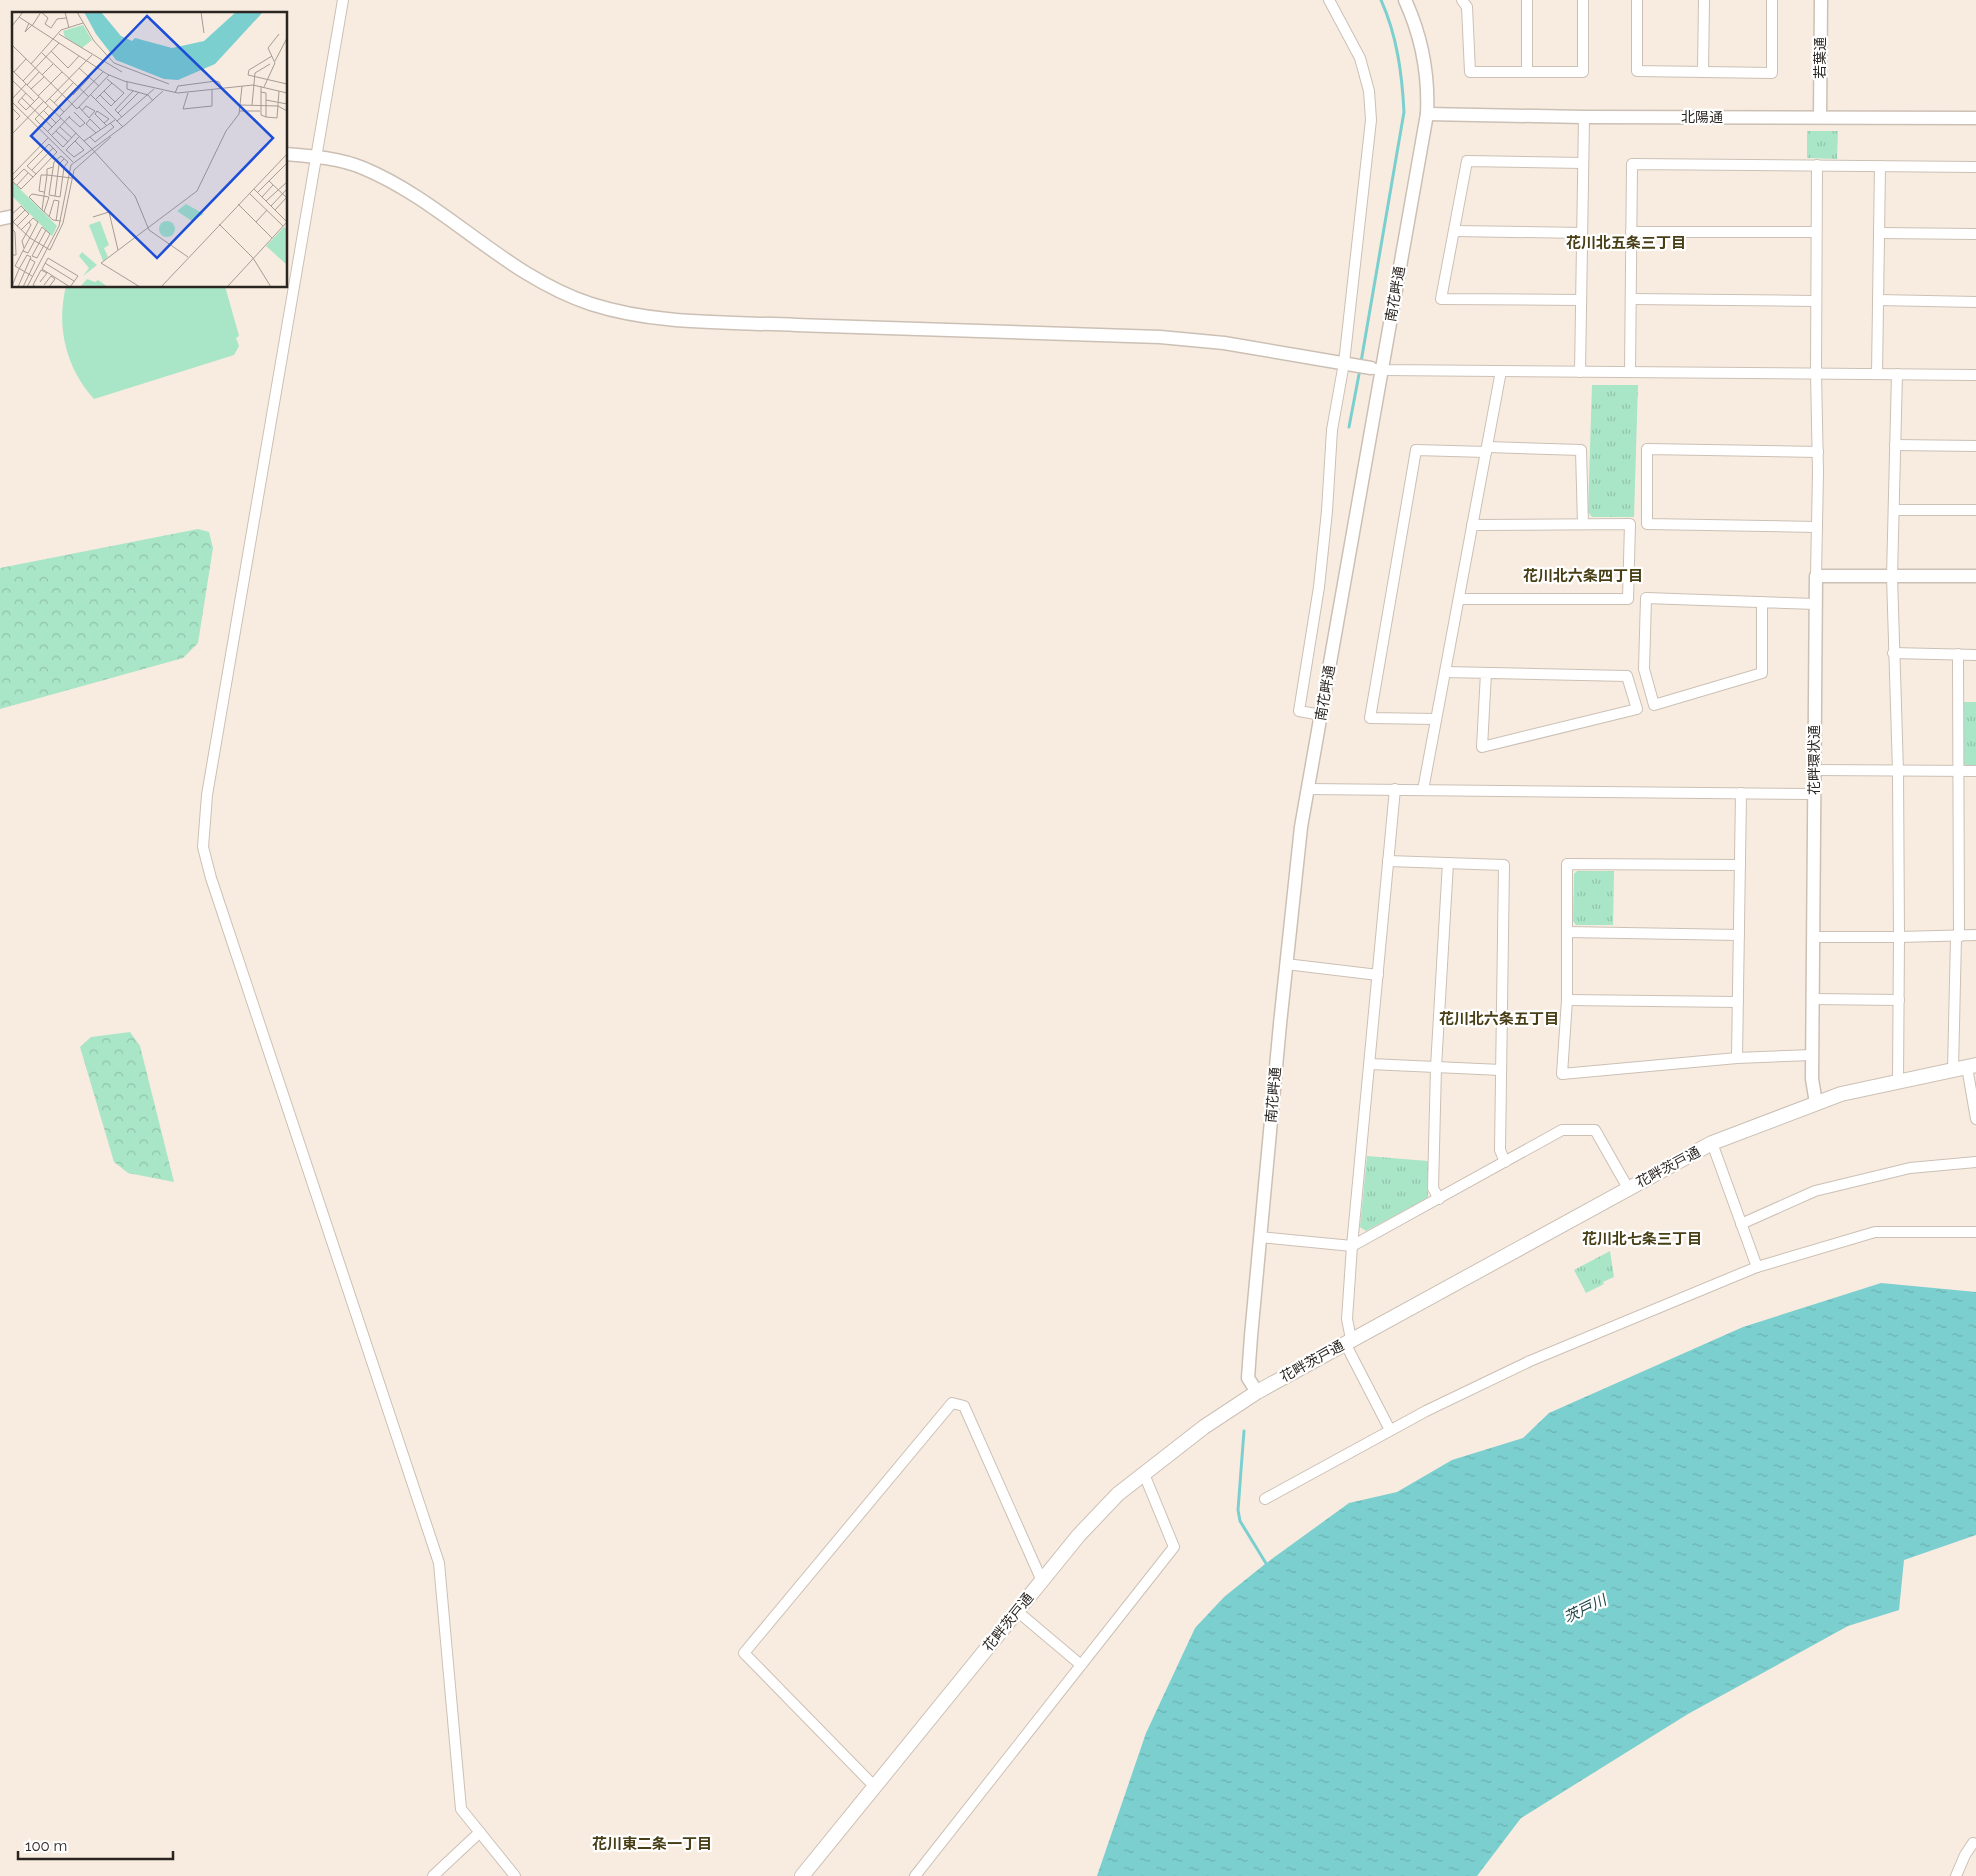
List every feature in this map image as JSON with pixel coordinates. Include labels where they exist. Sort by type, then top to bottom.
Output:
[{"type":"main road","name":"花畔茨戸通","points":[[805,1875],[874,1786],[1079,1535],[1112,1501],[1204,1427],[1257,1392],[1348,1341],[1712,1143],[1841,1094],[1965,1067]]},
{"type":"street","points":[[343,0],[207,795],[203,847],[214,887],[439,1563],[461,1809],[515,1876]]},
{"type":"street","points":[[1321,715],[1299,711],[1319,587],[1327,511],[1332,430],[1349,364],[1372,120],[1369,91],[1360,58],[1329,0]]},
{"type":"street","name":"南花畔通","points":[[1257,1392],[1248,1378],[1286,964],[1301,827],[1321,715],[1376,369],[1427,114],[1426,71],[1423,52],[1405,0]]},
{"type":"street","points":[[1462,0],[1467,7],[1470,72],[1583,72],[1583,0]]},
{"type":"street","points":[[1527,0],[1527,72]]},
{"type":"street","points":[[1637,0],[1637,71],[1772,73],[1772,0]]},
{"type":"street","points":[[1703,72],[1704,0]]},
{"type":"street","name":"若葉通","points":[[1820,117],[1821,0]]},
{"type":"street","name":"北陽通","points":[[1427,114],[1584,117],[1976,118]]},
{"type":"street","points":[[1580,372],[1584,117]]},
{"type":"street","points":[[288,154],[338,161],[361,167],[395,183],[509,263],[557,292],[629,315],[705,321],[854,328],[1160,337],[1224,343],[1376,369],[1976,375]]},
{"type":"street","points":[[1581,300],[1441,299],[1467,161],[1583,163]]},
{"type":"street","points":[[1630,372],[1632,164],[1976,167]]},
{"type":"street","points":[[1817,165],[1816,373],[1818,452],[1816,576],[1976,576]]},
{"type":"street","points":[[1877,374],[1880,166]]},
{"type":"street","points":[[1454,231],[1582,233]]},
{"type":"street","points":[[1631,232],[1816,232]]},
{"type":"street","points":[[1879,233],[1976,234]]},
{"type":"street","points":[[1631,299],[1816,300]]},
{"type":"street","points":[[1878,300],[1976,302]]},
{"type":"street","points":[[1423,790],[1501,371]]},
{"type":"street","points":[[1897,374],[1892,576],[1898,770],[1898,1082]]},
{"type":"street","points":[[1895,445],[1976,446]]},
{"type":"street","points":[[1817,527],[1646,524],[1647,449],[1818,452]]},
{"type":"street","points":[[1436,719],[1370,718],[1416,450],[1581,450],[1583,524]]},
{"type":"street","points":[[1894,510],[1976,510]]},
{"type":"street","points":[[1459,599],[1628,599],[1630,524],[1472,525]]},
{"type":"street","name":"花畔環状通","points":[[1816,576],[1812,1055],[1812,1079],[1816,1103]]},
{"type":"street","points":[[1762,602],[1762,673],[1654,705],[1644,669],[1646,598],[1762,602],[1816,604]]},
{"type":"street","points":[[1893,653],[1976,655]]},
{"type":"street","points":[[1958,654],[1958,937],[1965,1067],[1976,1119]]},
{"type":"street","points":[[1445,672],[1627,676],[1637,709],[1482,747],[1486,673]]},
{"type":"street","points":[[1814,770],[1976,771]]},
{"type":"street","points":[[1308,789],[1814,794]]},
{"type":"street","points":[[1390,1430],[1348,1341],[1347,1319],[1352,1246],[1395,789]]},
{"type":"street","points":[[1737,1058],[1741,793]]},
{"type":"street","points":[[1388,860],[1504,865],[1500,1150],[1505,1162]]},
{"type":"street","points":[[1439,1199],[1434,1188],[1436,1067],[1448,863]]},
{"type":"street","points":[[1740,865],[1567,864],[1567,1000],[1562,1074],[1737,1058],[1812,1055]]},
{"type":"street","points":[[1567,932],[1739,935]]},
{"type":"street","points":[[1813,937],[1899,938],[1976,935]]},
{"type":"street","points":[[1286,964],[1378,975]]},
{"type":"street","points":[[1813,999],[1899,1000]]},
{"type":"street","points":[[1567,1000],[1738,1002]]},
{"type":"street","points":[[1370,1064],[1501,1070]]},
{"type":"street","points":[[1260,1237],[1352,1246],[1562,1130],[1596,1130],[1628,1188]]},
{"type":"street","points":[[1712,1143],[1757,1267]]},
{"type":"street","points":[[1741,1224],[1815,1192],[1832,1187],[1910,1168],[1976,1162]]},
{"type":"street","points":[[1265,1499],[1426,1411],[1554,1350],[1757,1267],[1875,1232],[1976,1232]]},
{"type":"street","points":[[874,1786],[744,1653],[952,1403],[964,1406],[1042,1581]]},
{"type":"street","points":[[915,1876],[1174,1548],[1144,1474]]},
{"type":"street","points":[[1017,1611],[1081,1666]]},
{"type":"street","points":[[433,1876],[480,1832]]},
{"type":"street","points":[[1956,1876],[1965,1855],[1973,1843]]},
{"type":"green space","points":[[1807,131],[1838,131],[1837,159],[1807,158]]},
{"type":"green space","points":[[66,288],[226,288],[239,336],[236,338],[239,346],[234,355],[94,399],[76,374],[70,360],[63,332],[63,301]]},
{"type":"green space","points":[[1592,385],[1638,385],[1634,517],[1592,517],[1588,512]]},
{"type":"green space","points":[[198,529],[209,532],[213,548],[198,643],[183,658],[0,709],[0,568]]},
{"type":"green space","points":[[1964,702],[1976,702],[1976,766],[1964,764]]},
{"type":"green space","points":[[1577,871],[1614,871],[1613,925],[1576,925],[1573,921],[1574,874]]},
{"type":"green space","points":[[130,1032],[140,1046],[174,1182],[128,1173],[114,1162],[80,1047],[91,1037]]},
{"type":"green space","points":[[1367,1156],[1428,1161],[1428,1198],[1366,1231],[1360,1227]]},
{"type":"green space","points":[[1610,1251],[1614,1277],[1586,1293],[1574,1270]]},
{"type":"water","name":"茨戸川","points":[[1881,1283],[1976,1292],[1976,1535],[1904,1560],[1899,1610],[1848,1626],[1688,1714],[1521,1818],[1477,1876],[1097,1876],[1146,1733],[1195,1628],[1224,1597],[1265,1564],[1349,1503],[1397,1492],[1452,1460],[1523,1438],[1549,1413],[1743,1327]]},
{"type":"waterway","points":[[1361,362],[1404,112],[1398,55],[1391,27],[1381,0]]},
{"type":"waterway","points":[[1349,427],[1360,369]]},
{"type":"waterway","points":[[1244,1431],[1238,1510],[1240,1521],[1267,1565]]},
{"type":"district","name":"花川北五条三丁目","points":[[1626,243]]},
{"type":"district","name":"花川北六条四丁目","points":[[1583,576]]},
{"type":"district","name":"花川北六条五丁目","points":[[1499,1019]]},
{"type":"district","name":"花川北七条三丁目","points":[[1642,1239]]},
{"type":"district","name":"花川東二条一丁目","points":[[652,1844]]}]
